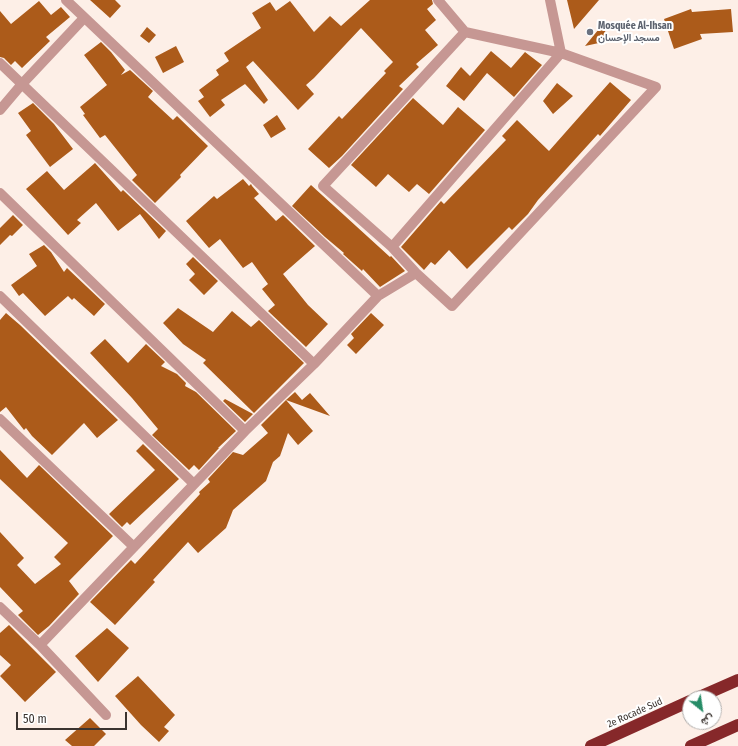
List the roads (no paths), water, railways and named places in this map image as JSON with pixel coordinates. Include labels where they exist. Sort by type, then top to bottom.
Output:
[{"type":"highway","points":[[715,690],[738,680]]},
{"type":"highway","name":"2e Rocade Sud","points":[[591,746],[682,705]]},
{"type":"highway","points":[[690,746],[738,725]]},
{"type":"street","points":[[66,0],[378,296]]},
{"type":"street","points":[[438,0],[465,32],[561,53],[656,87],[452,306],[416,274],[392,247],[323,186],[465,32]]},
{"type":"street","points":[[550,0],[561,53]]},
{"type":"street","points":[[0,110],[22,84],[84,18]]},
{"type":"street","points":[[392,247],[561,53]]},
{"type":"street","points":[[0,63],[314,364]]},
{"type":"street","points":[[0,193],[245,431]]},
{"type":"street","points":[[40,645],[245,431],[314,364],[378,296],[416,274]]},
{"type":"street","points":[[0,296],[194,484]]},
{"type":"street","points":[[0,419],[134,547]]},
{"type":"street","points":[[0,607],[40,645],[106,715]]},
{"type":"place","name":"Mosquée Al-Ihsan مسجد الإحسان","points":[[590,32]]}]
